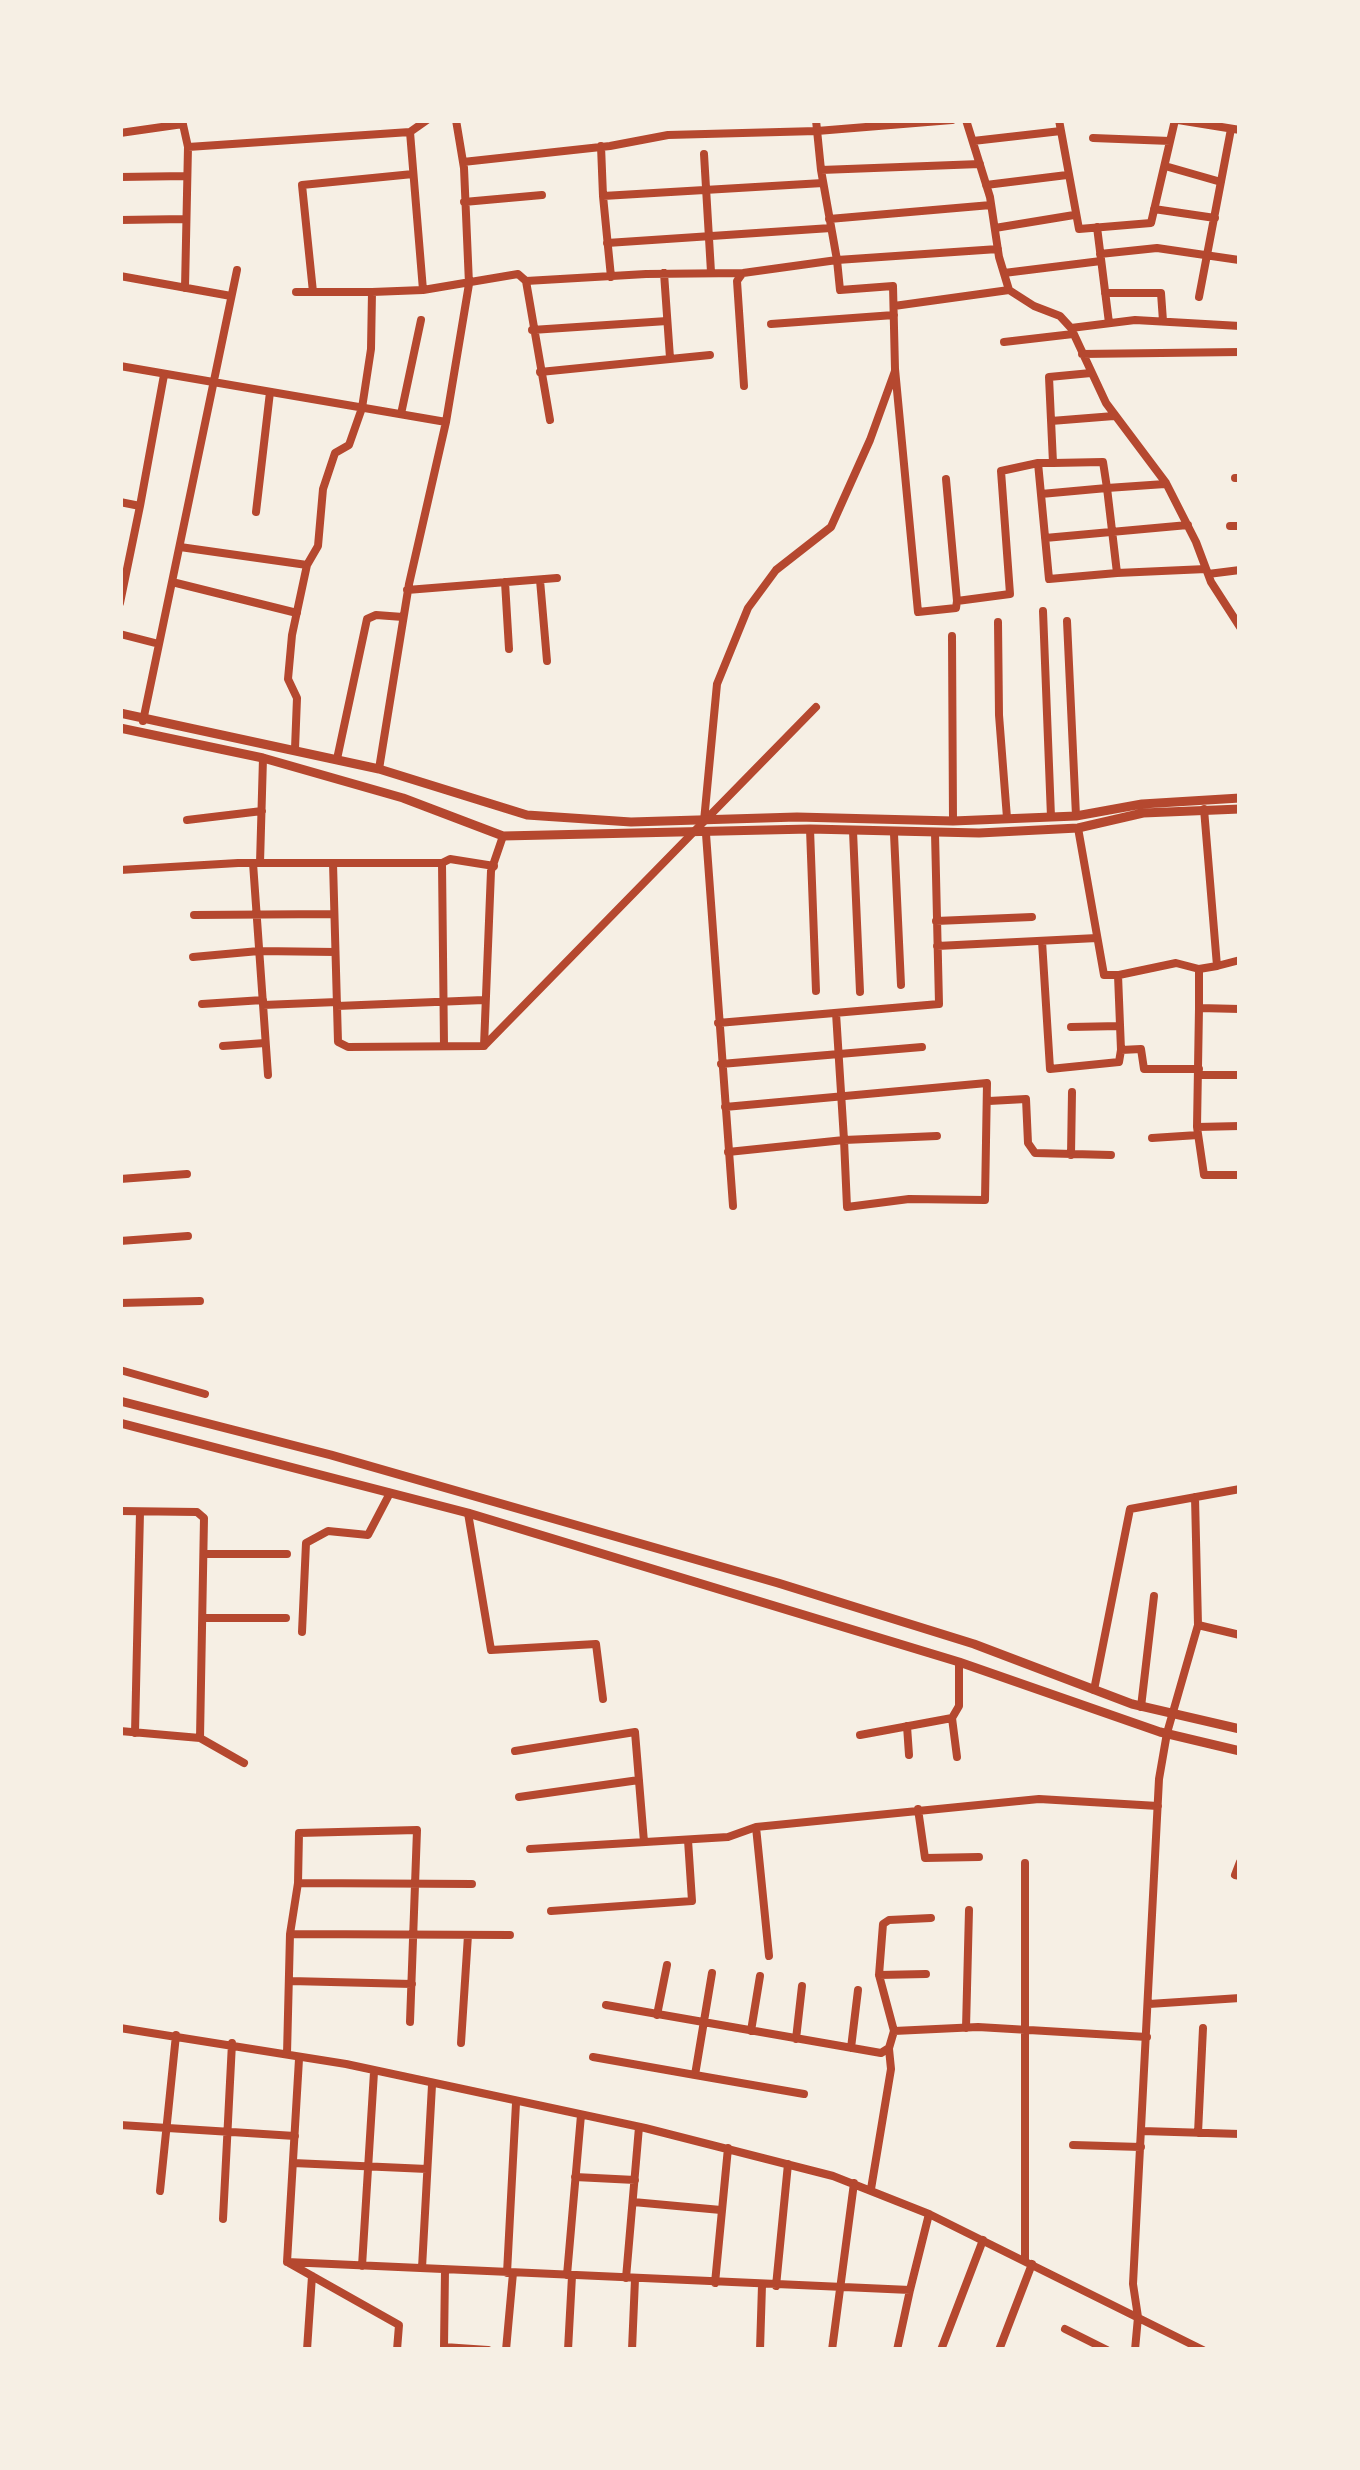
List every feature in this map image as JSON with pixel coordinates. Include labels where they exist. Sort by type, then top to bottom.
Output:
[{"type":"street","points":[[188,147],[410,132],[427,120]]},
{"type":"street","points":[[379,769],[407,590],[446,422],[469,284],[463,162],[456,120]]},
{"type":"street","points":[[463,162],[668,135],[952,120]]},
{"type":"street","points":[[966,120],[992,206],[1009,290],[1060,316],[1072,331],[1115,416],[1166,483],[1207,571],[1240,627]]},
{"type":"street","points":[[973,141],[1060,125],[1079,229],[1151,223],[1177,120],[1235,129],[1199,297]]},
{"type":"street","points":[[120,133],[182,122],[188,147],[184,288]]},
{"type":"street","points":[[816,126],[841,290],[893,286],[895,369],[919,612],[956,608],[946,478]]},
{"type":"street","points":[[410,132],[423,290]]},
{"type":"street","points":[[1093,138],[1170,141]]},
{"type":"street","points":[[601,146],[610,277]]},
{"type":"street","points":[[704,154],[712,273]]},
{"type":"street","points":[[820,170],[980,164]]},
{"type":"street","points":[[1164,166],[1221,182]]},
{"type":"street","points":[[313,292],[302,185],[413,174]]},
{"type":"street","points":[[986,185],[1067,175]]},
{"type":"street","points":[[120,178],[187,176]]},
{"type":"street","points":[[603,196],[823,183]]},
{"type":"street","points":[[464,202],[542,195]]},
{"type":"street","points":[[607,244],[992,206]]},
{"type":"street","points":[[1154,209],[1215,218]]},
{"type":"street","points":[[995,228],[1074,215]]},
{"type":"street","points":[[120,220],[186,219]]},
{"type":"street","points":[[1096,227],[1108,323]]},
{"type":"street","points":[[1004,273],[1157,248],[1239,260]]},
{"type":"street","points":[[526,281],[743,273],[837,260],[998,250]]},
{"type":"street","points":[[140,732],[236,270]]},
{"type":"street","points":[[664,273],[670,358]]},
{"type":"street","points":[[743,273],[737,281],[744,386]]},
{"type":"street","points":[[296,292],[423,290],[518,274],[526,281],[550,419]]},
{"type":"street","points":[[120,276],[231,296]]},
{"type":"street","points":[[771,324],[1009,290]]},
{"type":"street","points":[[295,749],[297,698],[288,679],[297,613],[307,565],[318,546],[323,490],[335,453],[349,445],[362,408],[371,349],[372,292]]},
{"type":"street","points":[[1105,293],[1161,293],[1162,321]]},
{"type":"street","points":[[401,414],[421,320]]},
{"type":"street","points":[[532,330],[668,321]]},
{"type":"street","points":[[1004,342],[1108,323],[1240,326]]},
{"type":"street","points":[[1082,354],[1240,352]]},
{"type":"street","points":[[540,372],[710,356]]},
{"type":"street","points":[[120,366],[446,422]]},
{"type":"street","points":[[733,1206],[703,828],[717,684],[748,608],[776,570],[831,527],[895,369]]},
{"type":"street","points":[[1053,463],[1048,377],[1091,373]]},
{"type":"street","points":[[120,603],[164,375]]},
{"type":"street","points":[[256,512],[270,392]]},
{"type":"street","points":[[1051,421],[1115,416]]},
{"type":"street","points":[[957,601],[1010,594],[1001,471],[1038,463],[1103,462],[1117,573]]},
{"type":"street","points":[[1038,463],[1049,579],[1240,570]]},
{"type":"street","points":[[1041,494],[1166,483]]},
{"type":"street","points":[[120,502],[140,506]]},
{"type":"street","points":[[1045,538],[1188,525]]},
{"type":"street","points":[[180,547],[307,565]]},
{"type":"street","points":[[407,590],[557,578]]},
{"type":"street","points":[[540,580],[547,661]]},
{"type":"street","points":[[172,582],[297,613]]},
{"type":"street","points":[[505,582],[509,649]]},
{"type":"street","points":[[1043,611],[1051,817]]},
{"type":"street","points":[[337,759],[367,619],[403,617]]},
{"type":"street","points":[[1067,621],[1077,822],[1104,975],[1175,963],[1199,969],[1240,960]]},
{"type":"street","points":[[998,622],[1007,818]]},
{"type":"street","points":[[120,634],[159,644]]},
{"type":"street","points":[[952,636],[953,821]]},
{"type":"street","points":[[333,863],[338,1042],[342,1046],[484,1046],[817,707]]},
{"type":"street","points":[[120,713],[379,769],[519,814],[703,828],[797,817],[953,821],[1051,817],[1077,822],[1142,804],[1240,798]]},
{"type":"street","points":[[120,728],[263,758],[403,798],[503,836],[703,828],[935,833],[1143,813],[1240,809]]},
{"type":"street","points":[[263,758],[256,913],[268,1075]]},
{"type":"street","points":[[1204,809],[1217,966]]},
{"type":"street","points":[[187,820],[262,811]]},
{"type":"street","points":[[810,829],[816,992]]},
{"type":"street","points":[[853,831],[860,992]]},
{"type":"street","points":[[718,1024],[939,1004],[935,833]]},
{"type":"street","points":[[894,834],[901,985]]},
{"type":"street","points":[[484,1046],[494,866],[503,836]]},
{"type":"street","points":[[120,870],[257,863],[442,863],[451,859],[494,866]]},
{"type":"street","points":[[442,863],[444,1046]]},
{"type":"street","points":[[194,915],[334,914]]},
{"type":"street","points":[[936,922],[1032,917]]},
{"type":"street","points":[[937,946],[1097,938]]},
{"type":"street","points":[[1042,940],[1050,1069],[1119,1063],[1118,975]]},
{"type":"street","points":[[193,957],[259,951],[335,952]]},
{"type":"street","points":[[1199,969],[1198,1131],[1204,1175],[1240,1175]]},
{"type":"street","points":[[202,1004],[484,1000]]},
{"type":"street","points":[[1199,1008],[1240,1009]]},
{"type":"street","points":[[724,1107],[842,1096],[985,1081],[985,1200],[909,1199],[847,1207],[842,1096],[836,1013]]},
{"type":"street","points":[[1071,1027],[1120,1026]]},
{"type":"street","points":[[223,1046],[266,1043]]},
{"type":"street","points":[[721,1064],[922,1047]]},
{"type":"street","points":[[1120,1050],[1141,1049],[1144,1069],[1240,1075]]},
{"type":"street","points":[[1071,1155],[1072,1092]]},
{"type":"street","points":[[988,1101],[1024,1098],[1029,1148],[1039,1154],[1111,1155]]},
{"type":"street","points":[[1152,1138],[1240,1126]]},
{"type":"street","points":[[728,1152],[938,1136]]},
{"type":"street","points":[[120,1179],[187,1174]]},
{"type":"street","points":[[120,1241],[188,1236]]},
{"type":"street","points":[[120,1303],[200,1301]]},
{"type":"street","points":[[120,1370],[205,1394]]},
{"type":"street","points":[[120,1401],[778,1583],[974,1644],[1141,1707],[1240,1729]]},
{"type":"street","points":[[120,1423],[468,1514],[959,1662],[1167,1733],[1240,1751]]},
{"type":"street","points":[[1094,1690],[1130,1509],[1240,1489]]},
{"type":"street","points":[[302,1632],[306,1543],[328,1531],[368,1535],[390,1493]]},
{"type":"street","points":[[1136,2350],[1138,2317],[1132,2284],[1158,1806],[1167,1733],[1198,1625],[1195,1497]]},
{"type":"street","points":[[120,1510],[203,1515],[200,1738]]},
{"type":"street","points":[[135,1733],[140,1512]]},
{"type":"street","points":[[468,1514],[491,1650],[596,1644],[603,1699]]},
{"type":"street","points":[[206,1554],[287,1554]]},
{"type":"street","points":[[1141,1707],[1154,1596]]},
{"type":"street","points":[[202,1618],[286,1618]]},
{"type":"street","points":[[1198,1625],[1240,1635]]},
{"type":"street","points":[[957,1756],[952,1718],[959,1706],[959,1662]]},
{"type":"street","points":[[860,1736],[952,1718]]},
{"type":"street","points":[[907,1726],[909,1755]]},
{"type":"street","points":[[120,1731],[200,1738],[244,1763]]},
{"type":"street","points":[[515,1751],[635,1732],[644,1842]]},
{"type":"street","points":[[519,1797],[639,1780]]},
{"type":"street","points":[[530,1849],[728,1838],[756,1827],[1039,1798],[1158,1806]]},
{"type":"street","points":[[918,1809],[925,1858],[979,1857]]},
{"type":"street","points":[[756,1827],[769,1956]]},
{"type":"street","points":[[287,2054],[299,1833],[417,1830],[410,2022]]},
{"type":"street","points":[[550,1911],[692,1901],[688,1840]]},
{"type":"street","points":[[1240,1862],[1235,1875],[1240,1876]]},
{"type":"street","points":[[999,2350],[1029,2262],[1025,1863]]},
{"type":"street","points":[[298,1883],[472,1884]]},
{"type":"street","points":[[966,2028],[968,1910]]},
{"type":"street","points":[[871,2189],[895,2031],[879,1975],[886,1922],[931,1918]]},
{"type":"street","points":[[290,1934],[510,1935]]},
{"type":"street","points":[[461,2043],[468,1935]]},
{"type":"street","points":[[657,2015],[667,1964]]},
{"type":"street","points":[[695,2075],[712,1973]]},
{"type":"street","points":[[879,1975],[926,1974]]},
{"type":"street","points":[[751,2031],[760,1976]]},
{"type":"street","points":[[290,1981],[412,1984]]},
{"type":"street","points":[[796,2039],[802,1986]]},
{"type":"street","points":[[851,2048],[858,1990]]},
{"type":"street","points":[[1150,2004],[1240,1998]]},
{"type":"street","points":[[606,2005],[881,2053],[889,2048]]},
{"type":"street","points":[[120,2028],[232,2043],[639,2127],[854,2183],[929,2214],[1203,2350]]},
{"type":"street","points":[[895,2031],[966,2028],[1148,2037]]},
{"type":"street","points":[[1198,2133],[1203,2028]]},
{"type":"street","points":[[160,2192],[176,2035]]},
{"type":"street","points":[[223,2219],[232,2043]]},
{"type":"street","points":[[593,2057],[804,2094]]},
{"type":"street","points":[[287,2262],[299,2059]]},
{"type":"street","points":[[362,2266],[374,2072]]},
{"type":"street","points":[[422,2269],[432,2085]]},
{"type":"street","points":[[506,2350],[516,2103]]},
{"type":"street","points":[[568,2350],[580,2115]]},
{"type":"street","points":[[120,2125],[295,2136]]},
{"type":"street","points":[[632,2350],[630,2278],[639,2127]]},
{"type":"street","points":[[1142,2131],[1240,2134]]},
{"type":"street","points":[[1073,2145],[1141,2147]]},
{"type":"street","points":[[715,2283],[728,2148]]},
{"type":"street","points":[[293,2163],[428,2169]]},
{"type":"street","points":[[776,2286],[788,2164]]},
{"type":"street","points":[[575,2177],[635,2180]]},
{"type":"street","points":[[832,2350],[854,2183]]},
{"type":"street","points":[[633,2202],[721,2210]]},
{"type":"street","points":[[897,2350],[929,2214]]},
{"type":"street","points":[[941,2350],[983,2240]]},
{"type":"street","points":[[287,2262],[910,2290]]},
{"type":"street","points":[[287,2262],[400,2325],[397,2350]]},
{"type":"street","points":[[445,2270],[444,2348],[488,2350]]},
{"type":"street","points":[[307,2350],[312,2276]]},
{"type":"street","points":[[760,2350],[762,2285]]},
{"type":"street","points":[[1064,2329],[1107,2350]]}]
